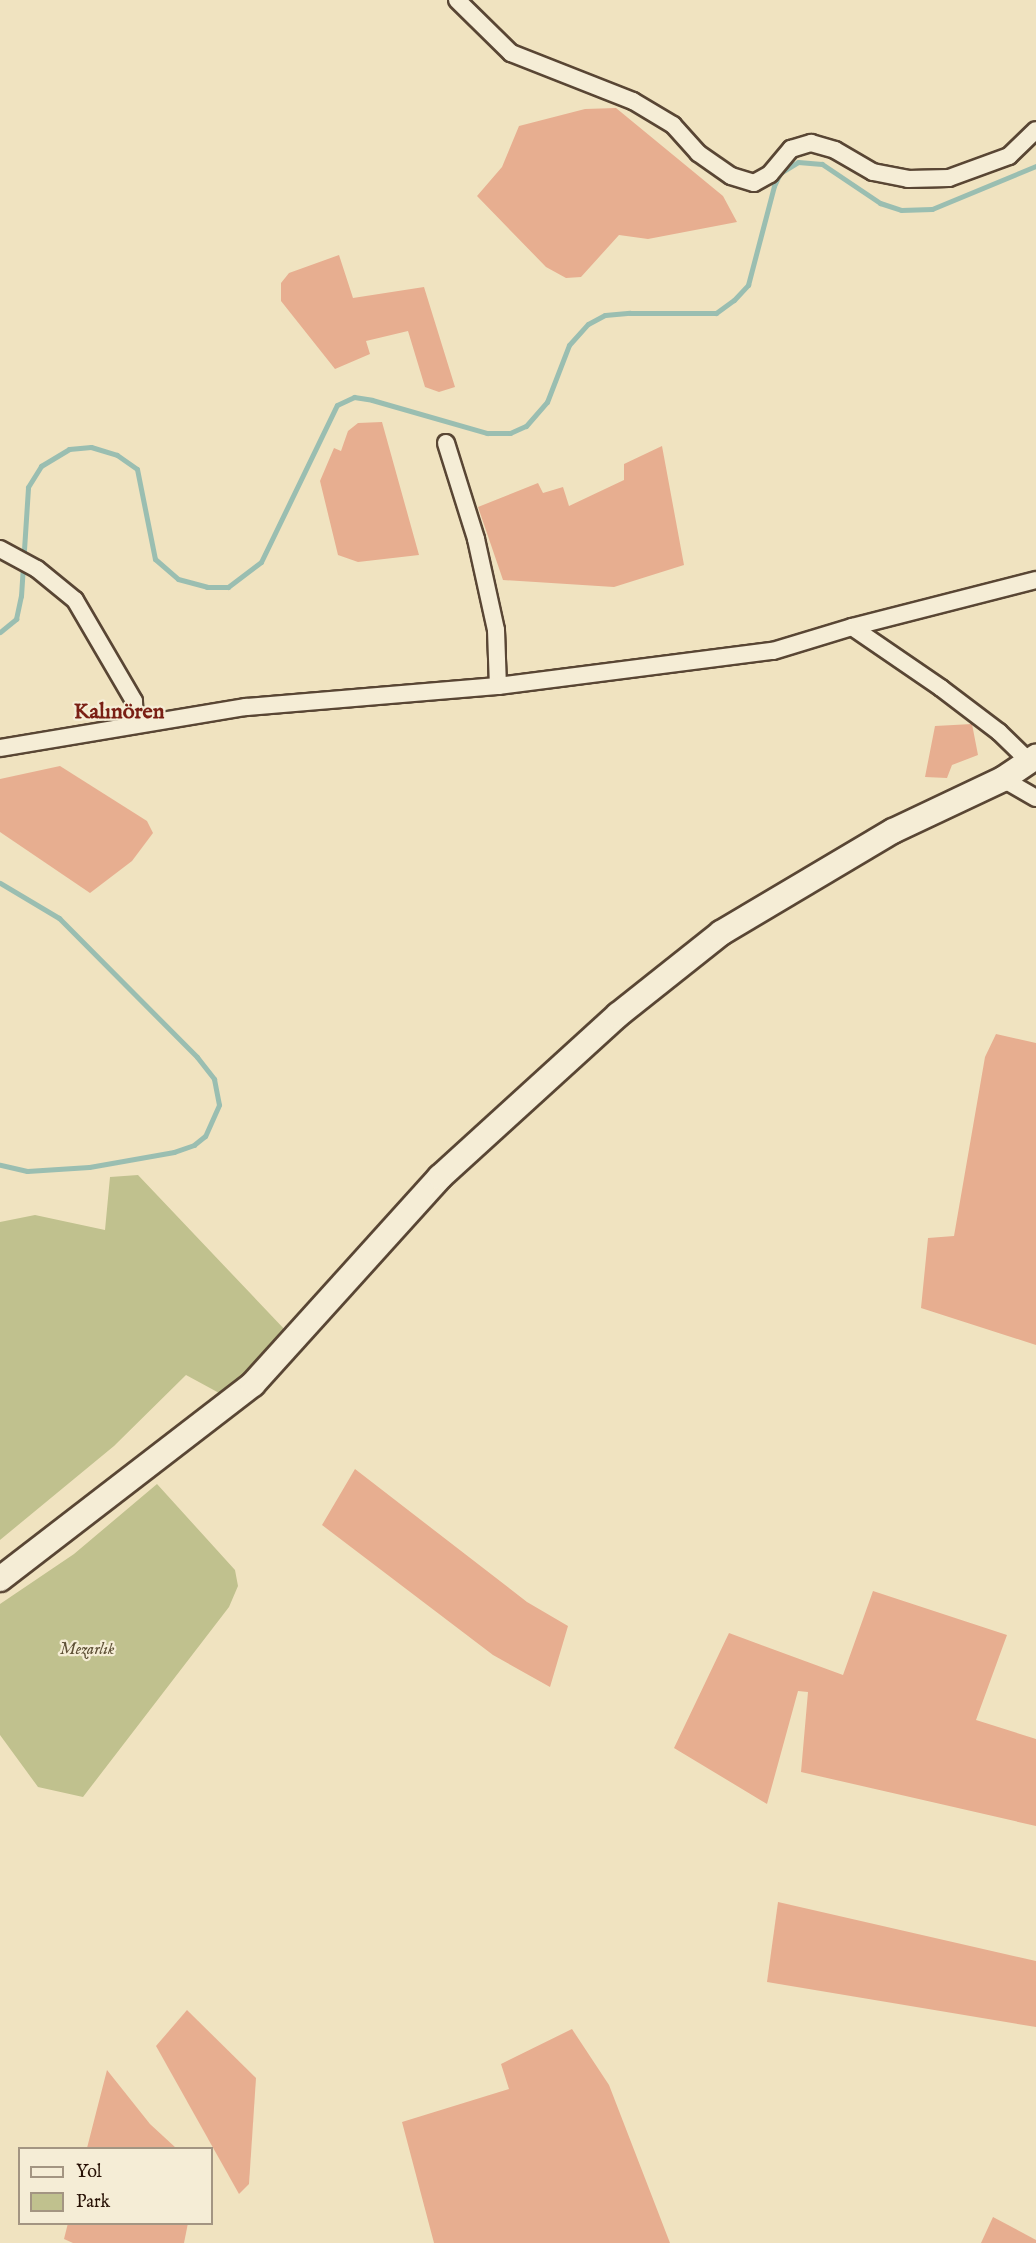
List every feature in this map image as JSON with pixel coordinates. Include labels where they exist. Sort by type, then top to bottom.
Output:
[{"type":"street","points":[[457,0],[511,53],[633,101],[674,125],[698,153],[731,176],[754,183],[770,174],[792,149],[811,143],[835,150],[873,172],[908,179],[949,178],[1009,156],[1036,130]]},
{"type":"street","points":[[446,443],[476,539],[496,630],[498,686]]},
{"type":"street","points":[[0,549],[37,569],[75,600],[134,701],[135,723]]},
{"type":"street","points":[[0,748],[135,723],[246,707],[498,686],[773,651],[852,627],[1036,580]]},
{"type":"street","points":[[0,1579],[253,1384],[440,1177],[618,1016],[711,941],[893,831],[1003,779],[1033,760],[950,694],[852,627]]},
{"type":"street","points":[[1003,779],[1036,798]]},
{"type":"green space","points":[[138,1175],[287,1332],[221,1394],[186,1375],[114,1446],[0,1540],[0,1222],[35,1215],[105,1230],[110,1177]]},
{"type":"green space","name":"Mezarlık","points":[[157,1484],[235,1570],[238,1586],[229,1607],[83,1797],[38,1787],[0,1735],[0,1604],[74,1554]]},
{"type":"building","points":[[616,108],[723,196],[737,222],[648,239],[619,235],[581,277],[566,278],[546,267],[477,196],[502,167],[519,126],[585,109]]},
{"type":"building","points":[[339,255],[353,298],[424,287],[455,387],[439,392],[425,387],[408,331],[366,341],[370,354],[335,369],[281,301],[281,283],[289,273]]},
{"type":"building","points":[[382,422],[419,555],[358,562],[338,555],[320,481],[334,448],[341,451],[348,431],[358,423]]},
{"type":"building","points":[[662,446],[684,565],[614,587],[503,580],[478,507],[538,483],[543,493],[563,487],[569,506],[624,480],[624,464]]},
{"type":"building","points":[[972,724],[978,755],[952,765],[947,778],[925,777],[935,726]]},
{"type":"building","points":[[60,766],[147,821],[153,833],[132,861],[90,893],[0,832],[0,779]]},
{"type":"building","points":[[996,1034],[1036,1043],[1036,1345],[921,1308],[928,1238],[954,1236],[985,1057]]},
{"type":"building","points":[[355,1469],[527,1602],[568,1626],[550,1687],[493,1655],[322,1525]]},
{"type":"building","points":[[873,1591],[1007,1635],[976,1720],[1036,1739],[1036,1826],[801,1772],[808,1692],[798,1691],[767,1804],[674,1748],[729,1633],[843,1675]]},
{"type":"building","points":[[778,1902],[1036,1961],[1036,2027],[767,1982]]},
{"type":"building","points":[[187,2010],[256,2078],[249,2184],[239,2194],[213,2147],[156,2046]]},
{"type":"building","points":[[572,2029],[609,2085],[670,2243],[434,2243],[402,2122],[509,2089],[501,2064]]},
{"type":"building","points":[[107,2070],[150,2124],[175,2147],[87,2147]]},
{"type":"building","points":[[993,2217],[1036,2240],[1036,2243],[981,2243]]},
{"type":"building","points":[[68,2225],[188,2225],[184,2243],[73,2243],[64,2239]]},
{"type":"waterway","points":[[0,632],[16,619],[21,596],[28,487],[41,466],[69,449],[91,447],[117,455],[137,469],[155,559],[178,579],[207,587],[228,587],[261,562],[337,405],[354,397],[372,400],[487,433],[510,433],[526,426],[547,402],[569,345],[588,324],[605,315],[716,313],[734,300],[748,285],[774,186],[780,173],[798,162],[822,164],[880,203],[901,210],[932,209],[1036,166]]},
{"type":"waterway","points":[[0,883],[59,918],[197,1057],[214,1079],[219,1105],[205,1136],[194,1145],[174,1152],[89,1167],[27,1171],[0,1165]]},
{"type":"district","name":"Kalınören","points":[[119,713]]}]
